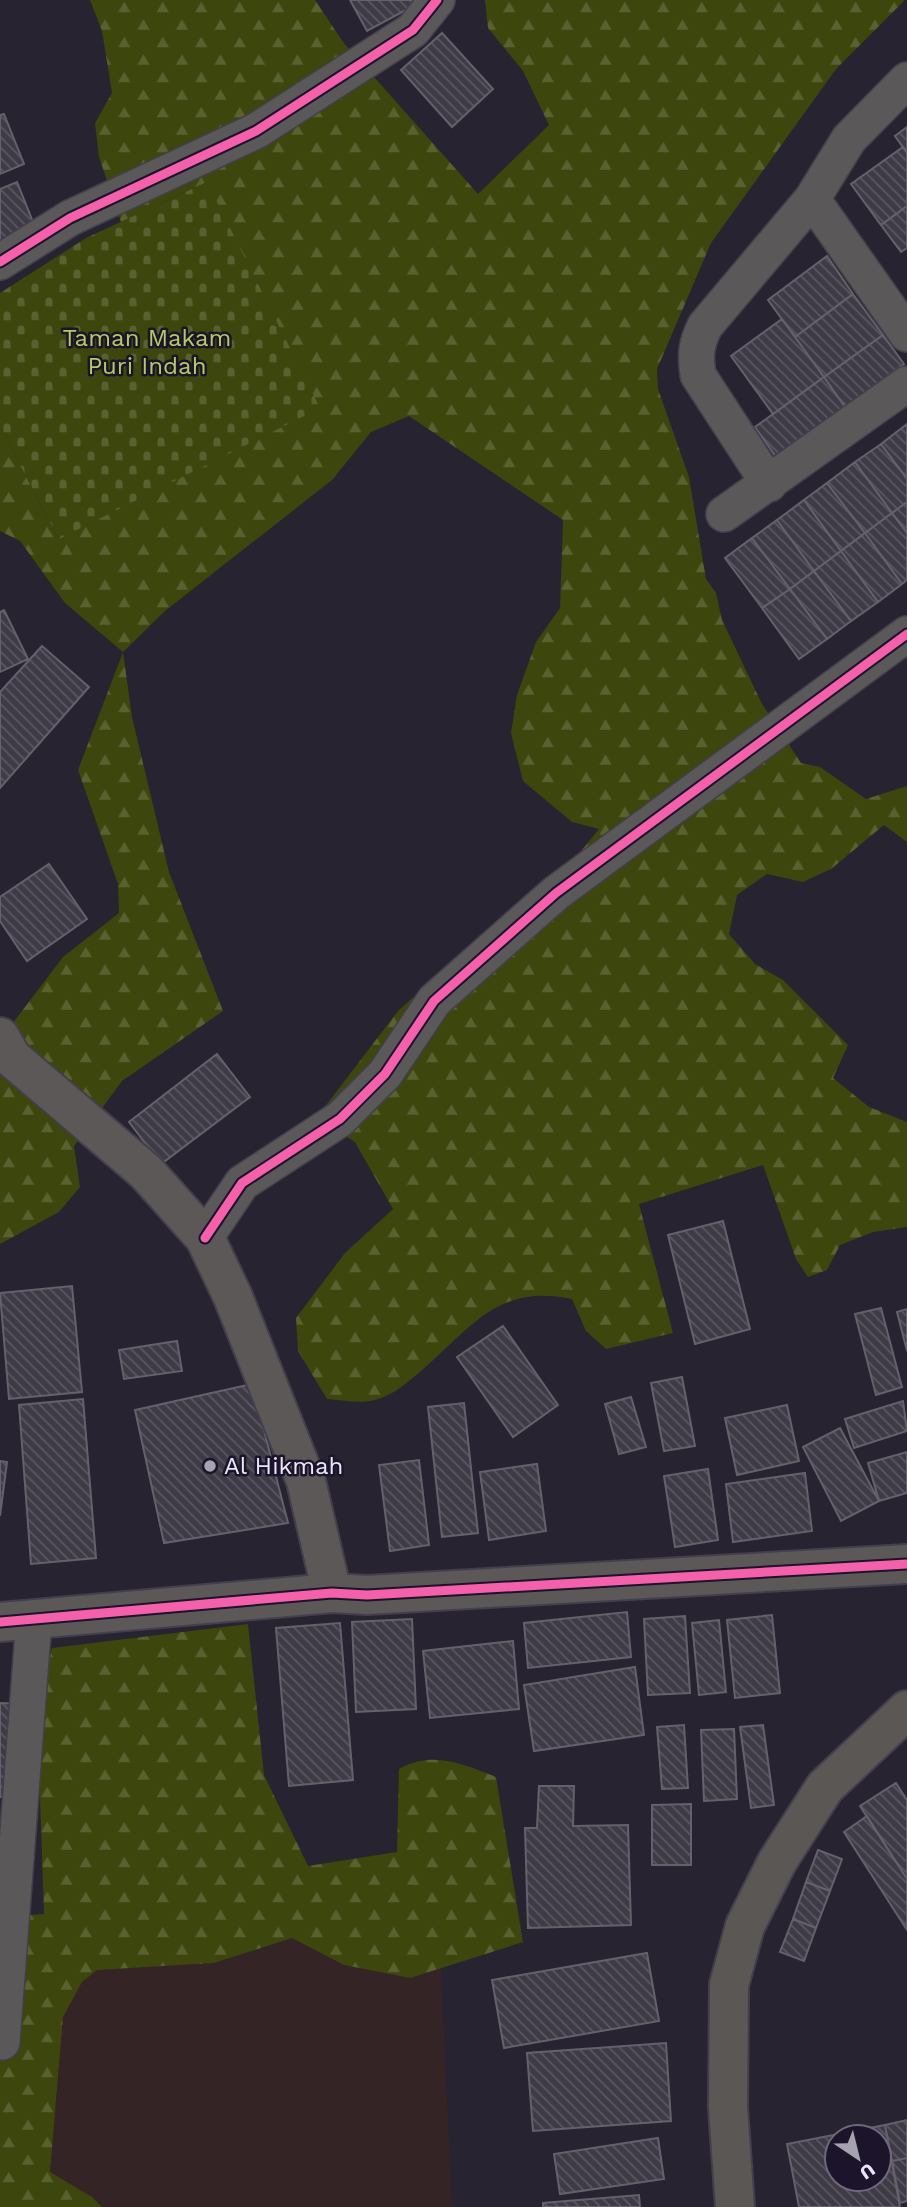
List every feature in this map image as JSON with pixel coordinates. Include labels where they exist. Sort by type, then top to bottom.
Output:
[{"type":"main road","points":[[735,2207],[729,2108],[729,1985],[745,1926],[777,1862],[825,1787],[907,1710]]},
{"type":"street","points":[[0,262],[70,218],[256,131],[413,30],[436,0]]},
{"type":"street","points":[[769,484],[698,375],[695,355],[705,326],[813,199],[849,139],[907,80]]},
{"type":"street","points":[[813,199],[907,334]]},
{"type":"street","points":[[724,514],[907,384]]},
{"type":"street","points":[[205,1238],[228,1200],[242,1183],[340,1119],[385,1074],[433,1001],[556,893],[903,645]]},
{"type":"street","points":[[0,1037],[12,1058],[146,1172],[205,1238],[233,1297],[306,1481],[332,1592]]},
{"type":"street","points":[[2,2042],[17,1621],[332,1592],[367,1595],[907,1564]]},
{"type":"shaded area","points":[[292,1938],[344,1965],[410,1978],[441,1966],[452,2207],[102,2207],[92,2197],[50,2172],[63,2017],[82,1982],[97,1970],[214,1963]]},
{"type":"green space","points":[[90,0],[315,0],[343,42],[478,194],[549,125],[523,71],[488,28],[485,0],[905,0],[836,69],[711,243],[657,369],[658,389],[689,477],[706,579],[716,593],[722,620],[762,704],[801,763],[820,767],[866,799],[907,786],[907,842],[884,825],[831,869],[803,882],[767,874],[737,895],[729,934],[755,964],[783,980],[848,1045],[833,1078],[869,1107],[907,1122],[907,1227],[873,1232],[840,1245],[827,1270],[808,1277],[796,1259],[763,1165],[639,1204],[673,1333],[606,1349],[586,1331],[572,1299],[524,1297],[505,1303],[488,1313],[411,1380],[388,1395],[364,1402],[327,1399],[298,1351],[296,1318],[345,1253],[393,1209],[355,1142],[317,1117],[398,1011],[459,956],[560,877],[599,829],[572,822],[523,781],[511,733],[517,695],[536,642],[560,608],[563,520],[409,416],[371,432],[332,480],[165,611],[123,652],[65,603],[20,541],[0,531],[0,427],[59,539],[207,182],[121,222],[99,157],[95,123],[112,93],[102,31]]},
{"type":"green space","name":"Taman Makam Puri Indah","points":[[207,182],[320,408],[59,539],[0,427],[0,293],[86,238]]},
{"type":"green space","points":[[123,652],[132,717],[169,872],[223,1011],[122,1081],[74,1146],[80,1187],[59,1212],[0,1244],[0,1040],[63,957],[119,913],[118,884],[78,770]]},
{"type":"green space","points":[[248,1624],[264,1775],[308,1866],[397,1852],[399,1769],[423,1760],[448,1761],[472,1768],[496,1777],[523,1942],[410,1978],[344,1965],[292,1938],[214,1963],[97,1970],[82,1982],[63,2017],[50,2172],[92,2197],[102,2207],[0,2207],[0,1917],[44,1914],[37,1710],[52,1648]]},
{"type":"building","points":[[350,0],[420,0],[421,2],[367,31]]},
{"type":"building","points":[[442,33],[493,89],[452,127],[401,70]]},
{"type":"building","points":[[4,114],[24,164],[0,174],[0,115]]},
{"type":"building","points":[[907,127],[907,153],[895,136]]},
{"type":"building","points":[[903,147],[907,153],[907,206],[881,225],[851,184]]},
{"type":"building","points":[[17,182],[37,232],[0,247],[0,189]]},
{"type":"building","points":[[907,206],[907,248],[901,252],[881,225]]},
{"type":"building","points":[[827,256],[853,294],[795,337],[768,300]]},
{"type":"building","points":[[853,294],[883,335],[824,377],[795,337]]},
{"type":"building","points":[[782,319],[824,377],[773,414],[731,356]]},
{"type":"building","points":[[883,335],[904,364],[845,407],[824,377]]},
{"type":"building","points":[[824,377],[845,407],[776,457],[755,427]]},
{"type":"building","points":[[907,424],[907,479],[881,444]]},
{"type":"building","points":[[881,444],[907,479],[907,502],[892,513],[855,462]]},
{"type":"building","points":[[855,462],[892,513],[865,533],[827,483]]},
{"type":"building","points":[[827,483],[865,533],[841,551],[804,500]]},
{"type":"building","points":[[804,500],[841,551],[814,571],[777,520]]},
{"type":"building","points":[[907,502],[907,533],[892,513]]},
{"type":"building","points":[[892,513],[907,533],[907,580],[902,584],[865,533]]},
{"type":"building","points":[[777,520],[814,571],[790,589],[752,538]]},
{"type":"building","points":[[865,533],[902,584],[878,602],[841,551]]},
{"type":"building","points":[[752,538],[790,589],[762,608],[725,558]]},
{"type":"building","points":[[841,551],[878,602],[851,621],[814,571]]},
{"type":"building","points":[[814,571],[851,621],[827,639],[790,589]]},
{"type":"building","points":[[790,589],[827,639],[799,659],[762,608]]},
{"type":"building","points":[[4,610],[28,659],[0,672],[0,612]]},
{"type":"building","points":[[42,646],[89,687],[0,788],[0,692]]},
{"type":"building","points":[[49,864],[87,919],[27,961],[0,921],[0,897]]},
{"type":"building","points":[[217,1054],[250,1097],[161,1164],[129,1122]]},
{"type":"building","points":[[723,1221],[750,1329],[695,1344],[668,1235]]},
{"type":"building","points":[[72,1286],[82,1392],[9,1399],[0,1293]]},
{"type":"building","points":[[881,1308],[902,1387],[876,1395],[855,1314]]},
{"type":"building","points":[[907,1309],[907,1351],[897,1312]]},
{"type":"building","points":[[503,1326],[558,1405],[513,1437],[457,1357]]},
{"type":"building","points":[[177,1341],[182,1371],[124,1379],[119,1350]]},
{"type":"building","points":[[682,1377],[695,1446],[664,1451],[651,1383]]},
{"type":"building","name":"Al Hikmah","points":[[252,1384],[288,1523],[164,1543],[135,1410]]},
{"type":"building","points":[[631,1397],[646,1447],[619,1454],[605,1404]]},
{"type":"building","points":[[83,1399],[96,1558],[31,1564],[19,1405]]},
{"type":"building","points":[[903,1401],[907,1431],[854,1448],[845,1419]]},
{"type":"building","points":[[464,1403],[478,1533],[442,1537],[428,1407]]},
{"type":"building","points":[[787,1405],[799,1461],[737,1475],[725,1418]]},
{"type":"building","points":[[840,1428],[879,1501],[841,1521],[803,1447]]},
{"type":"building","points":[[907,1452],[907,1493],[879,1501],[868,1463]]},
{"type":"building","points":[[419,1460],[429,1545],[390,1551],[379,1465]]},
{"type":"building","points":[[0,1461],[7,1462],[0,1516]]},
{"type":"building","points":[[537,1464],[546,1531],[489,1540],[480,1472]]},
{"type":"building","points":[[708,1469],[718,1540],[675,1547],[664,1476]]},
{"type":"building","points":[[805,1473],[812,1531],[733,1542],[726,1484]]},
{"type":"building","points":[[627,1612],[631,1657],[528,1668],[524,1623]]},
{"type":"building","points":[[772,1615],[780,1693],[735,1698],[727,1620]]},
{"type":"building","points":[[685,1616],[690,1693],[648,1695],[644,1619]]},
{"type":"building","points":[[412,1619],[416,1709],[356,1712],[352,1622]]},
{"type":"building","points":[[719,1620],[726,1692],[699,1695],[692,1623]]},
{"type":"building","points":[[340,1623],[353,1780],[289,1786],[276,1628]]},
{"type":"building","points":[[513,1641],[519,1709],[430,1718],[423,1651]]},
{"type":"building","points":[[635,1667],[644,1735],[534,1751],[524,1685]]},
{"type":"building","points":[[0,1703],[23,1704],[18,1798],[0,1797]]},
{"type":"building","points":[[684,1725],[688,1788],[662,1789],[657,1727]]},
{"type":"building","points":[[763,1725],[774,1805],[751,1808],[740,1727]]},
{"type":"building","points":[[734,1729],[737,1799],[704,1801],[701,1730]]},
{"type":"building","points":[[896,1783],[907,1800],[907,1879],[860,1806]]},
{"type":"building","points":[[539,1786],[574,1786],[573,1826],[628,1825],[631,1925],[528,1928],[525,1828],[537,1828]]},
{"type":"building","points":[[691,1804],[691,1865],[652,1865],[652,1805]]},
{"type":"building","points":[[867,1816],[907,1879],[907,1930],[844,1832]]},
{"type":"building","points":[[818,1850],[842,1859],[830,1891],[806,1882]]},
{"type":"building","points":[[806,1882],[830,1891],[816,1928],[793,1919]]},
{"type":"building","points":[[793,1919],[816,1928],[804,1961],[780,1952]]},
{"type":"building","points":[[647,1953],[659,2021],[504,2048],[492,1980]]},
{"type":"building","points":[[666,2043],[671,2121],[533,2131],[527,2053]]},
{"type":"building","points":[[907,2120],[907,2158],[893,2161],[893,2123]]},
{"type":"building","points":[[823,2137],[823,2193],[893,2193],[893,2169],[900,2207],[799,2207],[787,2144]]},
{"type":"building","points":[[658,2138],[664,2179],[560,2194],[554,2154]]},
{"type":"building","points":[[907,2158],[907,2201],[900,2203],[893,2166],[893,2161]]},
{"type":"building","points":[[639,2195],[640,2207],[543,2207],[543,2203]]},
{"type":"cycle path","points":[[0,262],[70,218],[256,131],[413,30],[437,0]]},
{"type":"cycle path","points":[[205,1238],[242,1183],[340,1119],[385,1074],[434,1001],[556,893],[907,634]]},
{"type":"cycle path","points":[[0,1622],[332,1593],[367,1595],[907,1564]]},
{"type":"place","name":"Al Hikmah","points":[[210,1466]]}]
